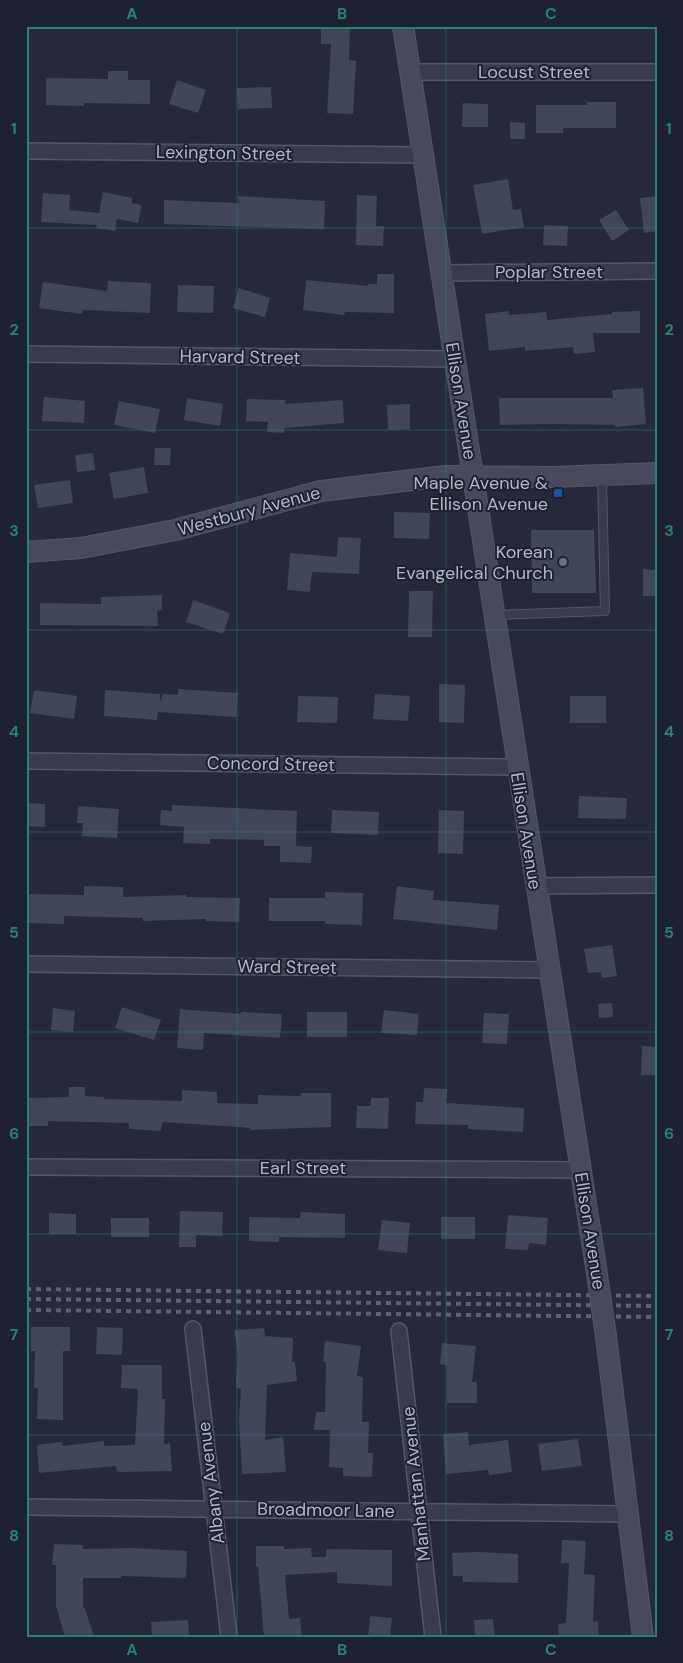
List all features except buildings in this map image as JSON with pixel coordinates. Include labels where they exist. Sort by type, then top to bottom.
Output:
[{"type":"street","name":"Ellison Avenue","points":[[403,26],[516,767],[595,1261],[606,1336],[642,1637]]},
{"type":"street","name":"Locust Street","points":[[410,72],[657,72]]},
{"type":"street","name":"Lexington Street","points":[[26,151],[423,155]]},
{"type":"street","name":"Poplar Street","points":[[441,273],[657,271]]},
{"type":"street","name":"Harvard Street","points":[[26,354],[454,359]]},
{"type":"street","name":"Westbury Avenue","points":[[26,552],[81,548],[175,530],[321,491],[445,476],[472,478],[602,476],[657,473]]},
{"type":"street","name":"Concord Street","points":[[26,761],[516,767]]},
{"type":"street","points":[[535,886],[657,885]]},
{"type":"street","name":"Ward Street","points":[[26,964],[548,970]]},
{"type":"street","name":"Earl Street","points":[[26,1167],[580,1170]]},
{"type":"street","name":"Albany Avenue","points":[[193,1328],[229,1637]]},
{"type":"street","name":"Manhattan Avenue","points":[[399,1331],[433,1637]]},
{"type":"street","name":"Broadmoor Lane","points":[[26,1507],[626,1514]]},
{"type":"lane","points":[[493,615],[605,611],[602,476]]},
{"type":"railway","points":[[26,1289],[657,1296]]},
{"type":"railway","points":[[26,1299],[657,1306]]},
{"type":"railway","points":[[26,1310],[657,1317]]},
{"type":"place","name":"Maple Avenue & Ellison Avenue","points":[[558,493]]},
{"type":"place","name":"Korean Evangelical Church","points":[[563,562]]}]
